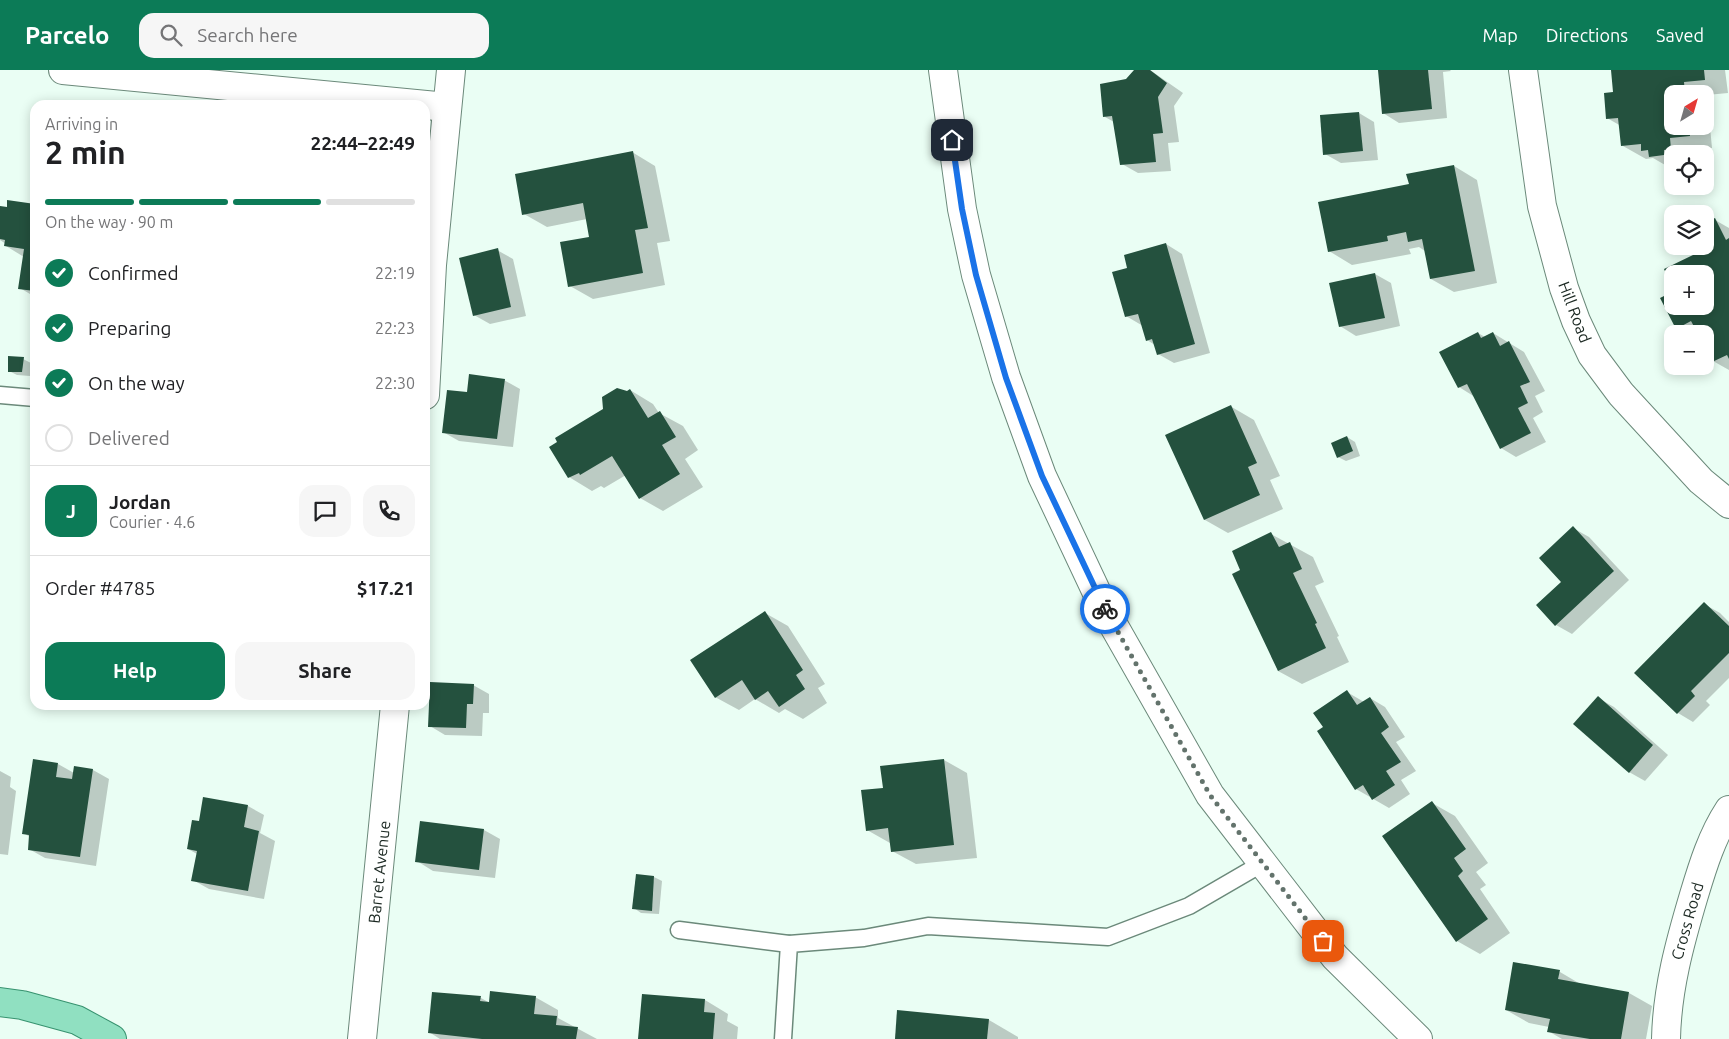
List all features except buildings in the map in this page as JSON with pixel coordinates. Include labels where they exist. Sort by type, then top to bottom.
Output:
[{"type":"main road","points":[[0,1002],[22,1005],[78,1020],[112,1039]]},
{"type":"street","points":[[63,70],[374,100]]},
{"type":"street","points":[[430,302],[451,70]]},
{"type":"street","points":[[943,70],[962,209],[976,275],[1006,378],[1042,476],[1106,612],[1210,795],[1334,957],[1418,1039]]},
{"type":"street","name":"Hill Road","points":[[1523,70],[1542,206],[1564,288],[1576,321],[1592,355],[1620,394],[1701,481],[1729,504]]},
{"type":"street","points":[[430,105],[447,107]]},
{"type":"street","name":"Barret Avenue","points":[[362,1039],[395,710]]},
{"type":"street","name":"Cross Road","points":[[1666,1039],[1672,975],[1680,940],[1707,852],[1729,810]]},
{"type":"lane","points":[[0,394],[30,397]]},
{"type":"lane","points":[[679,930],[789,944],[864,938],[928,926],[1108,936],[1189,906],[1263,863]]},
{"type":"lane","points":[[783,1039],[789,944]]},
{"type":"way so far","points":[[1105,609],[1210,795],[1323,941]]},
{"type":"route","points":[[952,140],[962,209],[976,275],[1006,378],[1042,476],[1105,609]]}]
